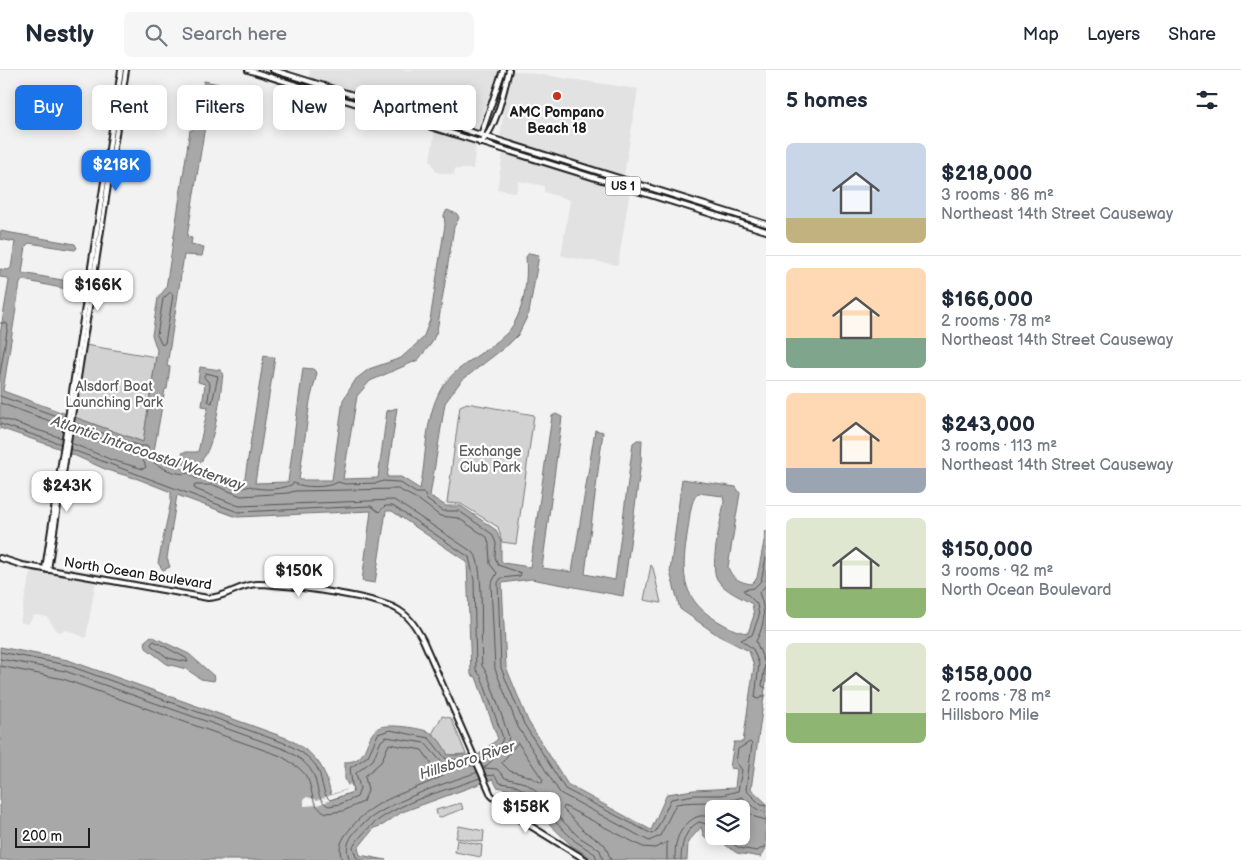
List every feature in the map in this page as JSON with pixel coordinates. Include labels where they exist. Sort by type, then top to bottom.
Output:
[{"type":"main road","points":[[70,414],[90,268],[121,70]]},
{"type":"main road","points":[[47,569],[63,453],[96,264],[126,70]]},
{"type":"main road","name":"US 1","points":[[248,70],[355,103]]},
{"type":"main road","name":"US 1","points":[[272,70],[355,96]]},
{"type":"main road","points":[[480,142],[487,138],[508,70]]},
{"type":"main road","points":[[503,72],[504,88]]},
{"type":"main road","points":[[480,142],[503,72]]},
{"type":"main road","name":"US 1","points":[[441,130],[759,229],[766,228]]},
{"type":"main road","name":"US 1","points":[[465,130],[734,214],[766,228]]},
{"type":"main road","points":[[618,185],[629,182]]},
{"type":"main road","points":[[632,189],[645,186]]},
{"type":"main road","points":[[102,194],[105,204]]},
{"type":"main road","points":[[714,214],[726,212]]},
{"type":"main road","points":[[724,218],[734,214]]},
{"type":"main road","points":[[90,268],[96,264]]},
{"type":"main road","name":"North Ocean Boulevard","points":[[0,558],[47,569],[208,598],[219,597],[246,584],[258,584],[388,604],[404,614],[417,629],[486,787],[497,802],[511,814],[586,860]]},
{"type":"shaded area","points":[[310,70],[499,70],[477,129],[476,85],[355,85],[355,91],[345,88],[345,85],[335,85],[309,77]]},
{"type":"shaded area","points":[[510,70],[638,89],[624,176],[500,136]]},
{"type":"shaded area","points":[[435,131],[476,145],[473,169],[455,169],[454,175],[436,172],[430,159]]},
{"type":"shaded area","points":[[503,154],[630,190],[618,265],[561,256],[570,200],[544,192],[544,186],[519,181],[516,193],[497,189]]},
{"type":"shaded area","points":[[31,569],[96,580],[86,638],[67,630],[58,632],[47,617],[34,615],[28,624],[20,622]]},
{"type":"green space","name":"Alsdorf Boat Launching Park","points":[[85,345],[156,357],[143,442],[74,417]]},
{"type":"green space","name":"Exchange Club Park","points":[[467,403],[534,415],[516,544],[502,542],[498,527],[461,504],[447,503],[460,406]]},
{"type":"green space","points":[[651,565],[653,568],[661,603],[644,600]]},
{"type":"green space","points":[[442,716],[451,718],[466,754],[448,755],[432,734]]},
{"type":"green space","points":[[461,803],[463,809],[438,818],[436,810]]},
{"type":"green space","points":[[459,826],[484,831],[483,842],[456,838]]},
{"type":"green space","points":[[457,840],[482,845],[481,857],[455,852]]},
{"type":"water","points":[[204,81],[219,85],[203,85]]},
{"type":"water","points":[[190,130],[204,130],[187,237],[192,238],[191,244],[204,247],[202,256],[184,255],[167,366],[170,367],[167,389],[165,389],[154,451],[160,454],[151,455],[169,465],[185,469],[187,465],[180,463],[183,452],[198,452],[208,407],[202,406],[205,384],[198,382],[200,367],[220,370],[223,374],[212,438],[202,460],[195,466],[196,473],[217,474],[244,484],[264,355],[275,358],[255,483],[288,482],[303,368],[313,369],[317,373],[310,401],[299,480],[332,480],[343,400],[356,379],[369,369],[401,358],[423,338],[430,320],[445,225],[444,215],[447,210],[457,214],[459,218],[454,227],[437,331],[431,344],[418,360],[370,381],[357,396],[343,479],[378,478],[387,411],[397,408],[387,477],[401,477],[420,489],[429,425],[441,389],[454,373],[499,340],[513,326],[524,297],[526,257],[529,253],[539,255],[529,313],[518,335],[461,381],[445,403],[430,496],[446,506],[461,506],[496,530],[501,542],[501,560],[503,563],[530,567],[552,416],[556,414],[562,417],[542,568],[572,572],[595,430],[603,432],[585,574],[615,580],[633,443],[637,440],[642,440],[641,462],[623,596],[531,579],[502,583],[506,667],[528,721],[568,785],[651,830],[667,794],[694,790],[735,788],[737,769],[730,768],[734,742],[743,742],[754,666],[749,651],[719,636],[680,609],[670,572],[682,479],[736,487],[740,493],[728,567],[737,579],[751,584],[757,578],[766,531],[766,682],[751,789],[766,803],[766,848],[761,857],[737,853],[725,845],[750,845],[750,800],[705,800],[705,837],[701,827],[688,842],[687,860],[595,860],[572,846],[535,810],[526,797],[512,790],[497,787],[493,779],[402,812],[383,825],[374,828],[358,848],[360,855],[386,860],[0,860],[0,647],[68,660],[289,739],[313,756],[318,762],[322,768],[331,795],[350,789],[345,779],[345,762],[359,758],[373,732],[378,728],[389,726],[427,731],[439,740],[448,755],[478,755],[498,739],[476,677],[471,675],[467,562],[392,511],[386,511],[375,583],[362,581],[371,511],[237,517],[177,495],[167,558],[170,567],[163,570],[158,563],[171,501],[171,492],[138,479],[107,470],[58,448],[0,428],[0,334],[9,281],[7,278],[0,277],[0,269],[8,270],[11,268],[15,242],[0,239],[0,231],[75,244],[77,248],[75,250],[29,243],[26,246],[22,273],[68,281],[70,285],[66,289],[23,280],[20,283],[3,391],[143,442],[157,350],[152,335],[158,298],[166,288]],"holes":[[[698,493],[723,496],[724,501],[715,553],[715,572],[717,579],[724,587],[752,604],[754,615],[748,633],[735,630],[704,611],[695,602],[686,580],[684,556],[693,500]]]},
{"type":"water","points":[[151,636],[189,654],[215,677],[214,681],[201,679],[186,669],[167,664],[146,648],[145,641]]},
{"type":"pier","points":[[349,784],[353,787],[351,793],[317,805],[304,806],[304,799],[307,797],[317,800],[346,790]]},
{"type":"place","name":"AMC Pompano Beach 18","points":[[557,96]]},
{"type":"water label","name":"Atlantic Intracoastal Waterway","points":[[148,453]]},
{"type":"water label","name":"Hillsboro River","points":[[467,760]]}]
